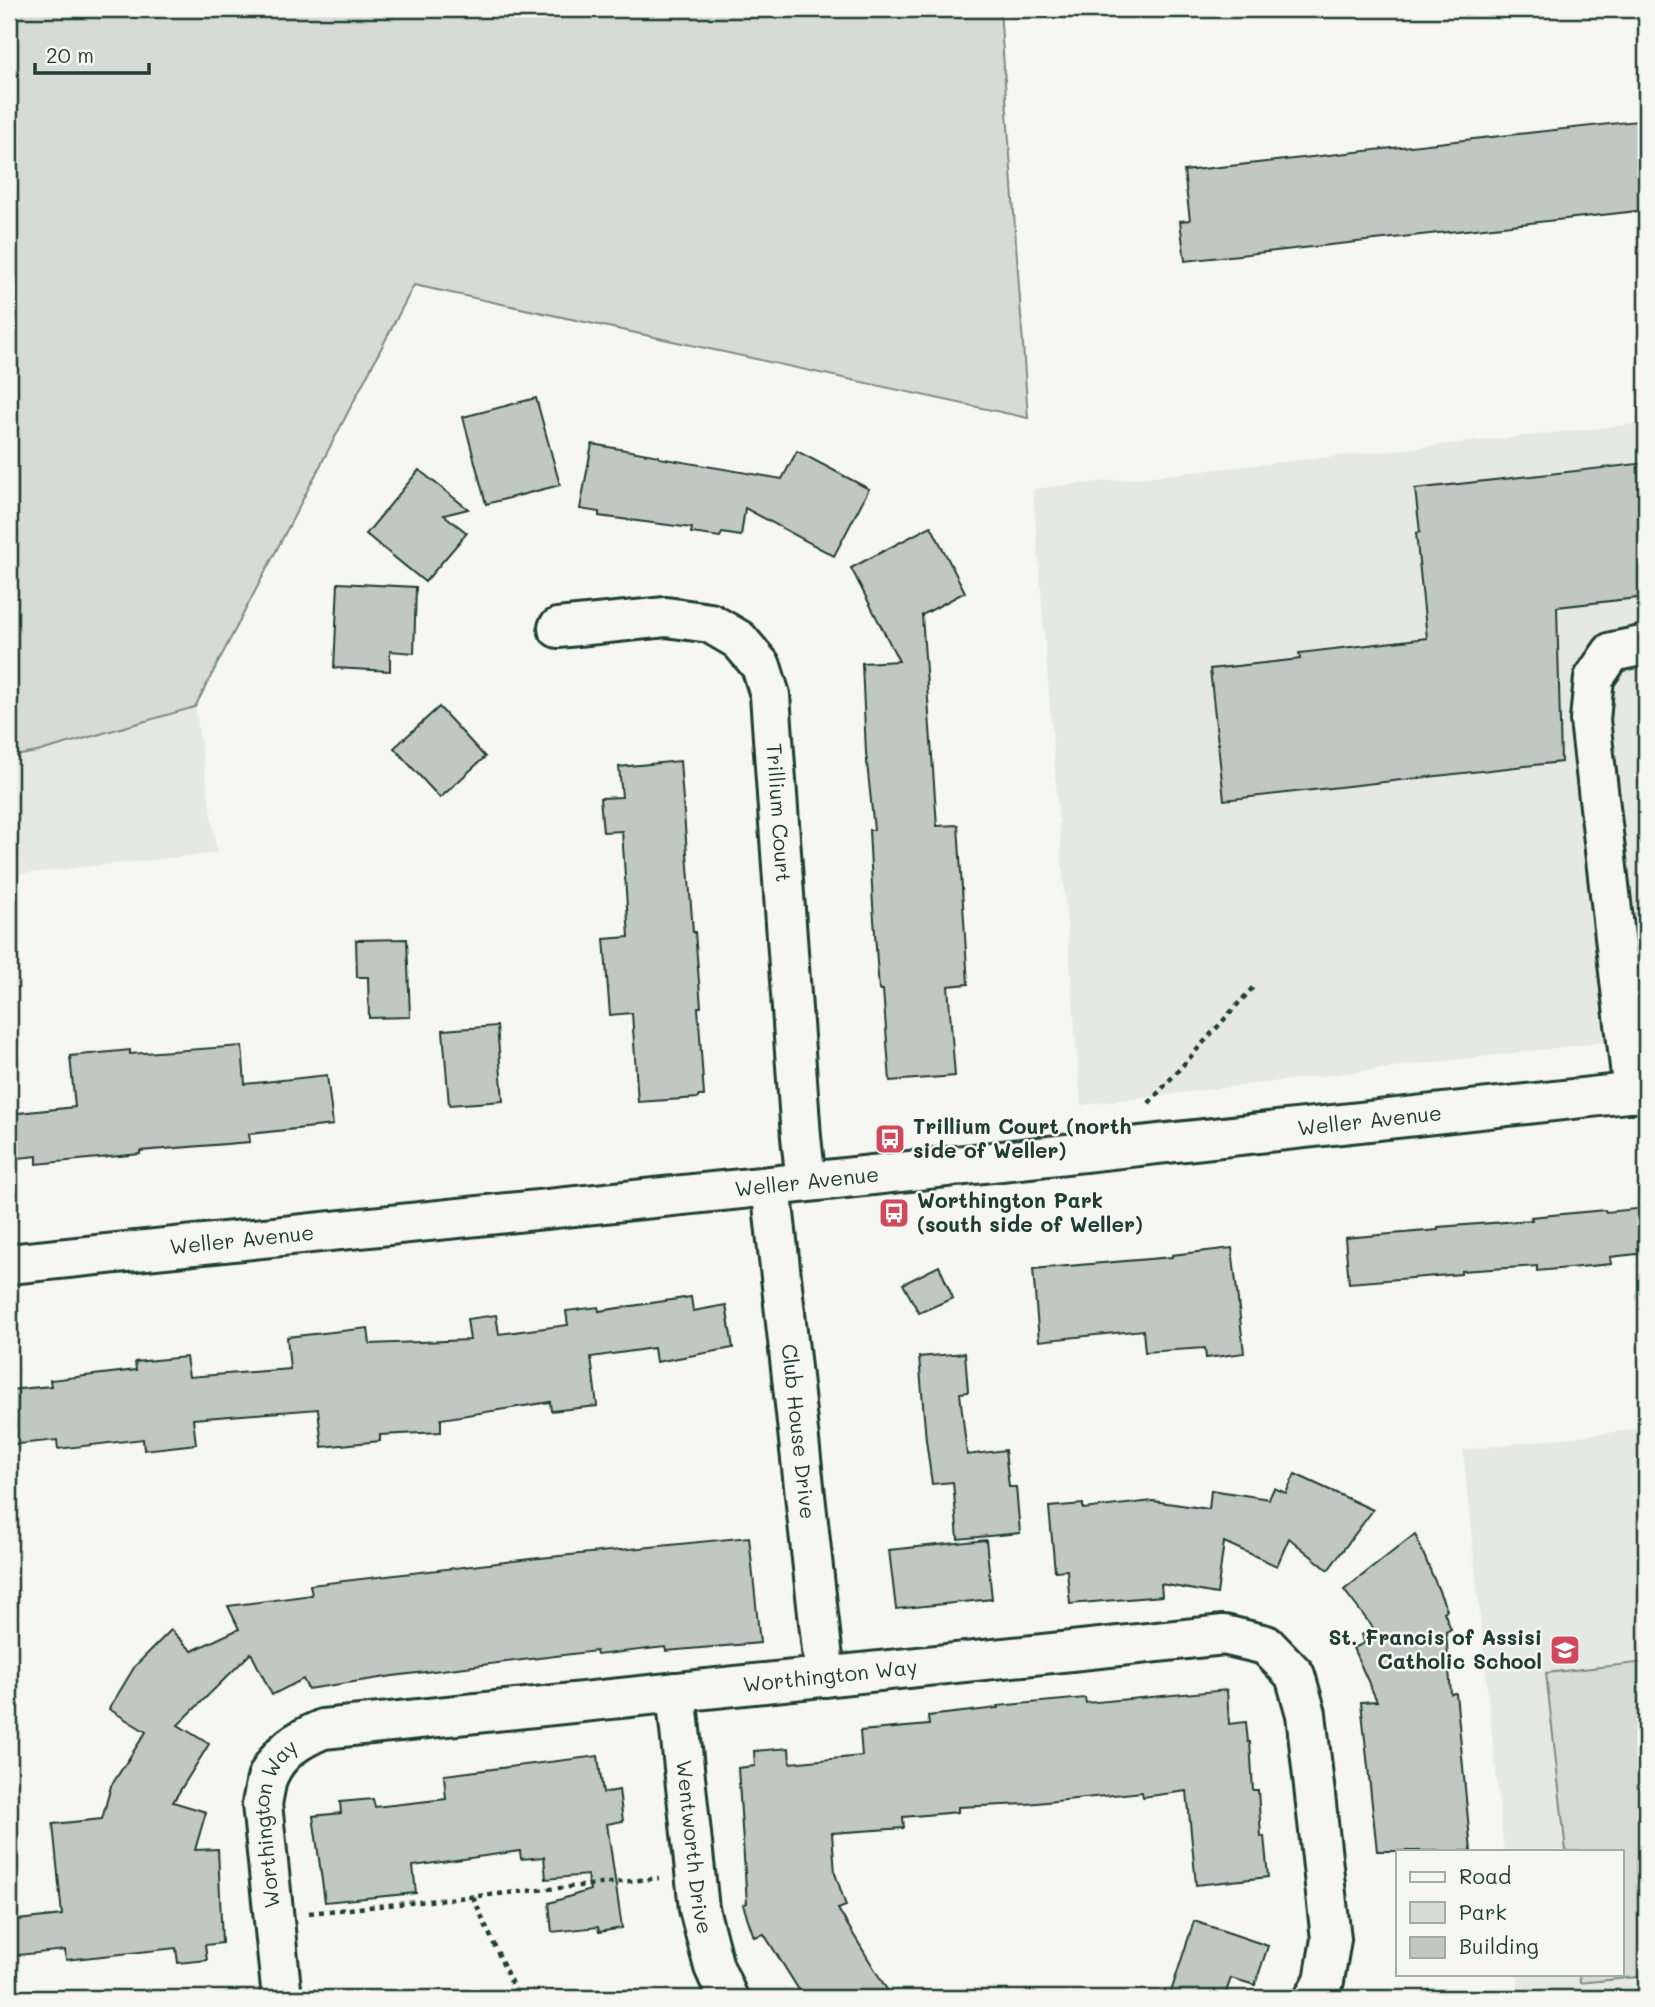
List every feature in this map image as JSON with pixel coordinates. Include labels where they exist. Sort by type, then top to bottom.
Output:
[{"type":"street","name":"Trillium Court","points":[[558,628],[666,617],[710,623],[739,640],[761,666],[770,695],[801,1137],[789,1184]]},
{"type":"street","points":[[1640,1092],[1597,788],[1590,720],[1594,678],[1612,652],[1646,645]]},
{"type":"street","name":"Weller Avenue","points":[[9,1264],[789,1184],[1640,1092]]},
{"type":"street","name":"Club House Drive","points":[[789,1184],[825,1676]]},
{"type":"street","name":"Worthington Way","points":[[275,1998],[274,1917],[262,1804],[268,1777],[281,1755],[299,1739],[323,1729],[1224,1635],[1266,1644],[1295,1675],[1306,1714],[1331,1939],[1324,1981],[1314,1998]]},
{"type":"street","name":"Wentworth Drive","points":[[676,1692],[699,1909],[714,1967],[727,1998]]},
{"type":"path","points":[[1149,1103],[1256,985]]},
{"type":"path","points":[[274,1917],[695,1874]]},
{"type":"path","points":[[473,1897],[518,1998]]},
{"type":"shaded area","points":[[1646,423],[1646,1037],[1081,1105],[1033,489]]},
{"type":"shaded area","points":[[195,707],[217,853],[9,875],[9,754]]},
{"type":"shaded area","name":"St. Francis of Assisi Catholic School","points":[[1646,1428],[1646,1998],[1519,1998],[1517,1976],[1624,1976],[1624,1850],[1504,1850],[1463,1450]]},
{"type":"green space","points":[[9,9],[1000,9],[1028,418],[414,285],[195,707],[37,752],[9,757]]},
{"type":"green space","points":[[1646,1662],[1646,1976],[1580,1983],[1579,1976],[1624,1976],[1624,1850],[1566,1850],[1546,1673]]},
{"type":"building","points":[[1646,120],[1646,210],[1185,261],[1180,221],[1190,220],[1184,171]]},
{"type":"building","points":[[536,398],[560,485],[486,504],[463,417]]},
{"type":"building","points":[[592,444],[782,479],[797,451],[869,489],[834,556],[745,508],[741,536],[722,533],[720,537],[691,533],[692,528],[599,516],[599,512],[580,509]]},
{"type":"building","points":[[1646,463],[1646,597],[1557,607],[1561,762],[1224,800],[1210,669],[1300,659],[1299,653],[1427,638],[1416,533],[1420,532],[1415,489]]},
{"type":"building","points":[[419,470],[468,509],[444,515],[467,533],[425,582],[366,534]]},
{"type":"building","points":[[931,526],[965,592],[922,615],[937,826],[958,825],[968,984],[948,986],[955,1076],[890,1081],[883,990],[879,990],[873,905],[869,830],[874,830],[866,753],[862,663],[899,661],[851,568]]},
{"type":"building","points":[[338,583],[416,587],[414,653],[390,651],[390,671],[334,668]]},
{"type":"building","points":[[439,707],[485,757],[440,798],[394,748]]},
{"type":"building","points":[[680,761],[701,1007],[698,1007],[704,1096],[638,1102],[632,1013],[610,1015],[604,939],[629,937],[622,831],[603,832],[600,798],[622,797],[619,767]]},
{"type":"building","points":[[407,939],[410,1017],[369,1018],[368,977],[357,977],[356,940]]},
{"type":"building","points":[[497,1026],[503,1101],[449,1105],[443,1030]]},
{"type":"building","points":[[242,1046],[245,1084],[327,1075],[333,1125],[249,1134],[250,1142],[140,1151],[140,1154],[37,1164],[37,1156],[9,1159],[9,1114],[75,1107],[70,1056],[130,1050],[130,1054]]},
{"type":"building","points":[[1646,1208],[1646,1253],[1610,1257],[1611,1264],[1537,1271],[1537,1266],[1461,1271],[1461,1274],[1349,1283],[1345,1238],[1532,1220],[1531,1217]]},
{"type":"building","points":[[1232,1248],[1244,1353],[1206,1358],[1205,1348],[1145,1352],[1143,1330],[1039,1341],[1033,1269],[1172,1257]]},
{"type":"building","points":[[939,1266],[953,1298],[919,1313],[903,1284]]},
{"type":"building","points":[[691,1297],[693,1311],[726,1305],[733,1348],[656,1362],[654,1348],[591,1357],[597,1406],[551,1411],[550,1402],[441,1419],[441,1432],[380,1435],[380,1441],[322,1447],[318,1409],[193,1419],[196,1444],[144,1450],[143,1439],[58,1449],[57,1440],[9,1445],[9,1390],[51,1386],[50,1380],[136,1370],[135,1362],[186,1357],[189,1377],[290,1369],[287,1337],[368,1328],[370,1344],[470,1340],[467,1319],[496,1315],[499,1334],[568,1325],[566,1311],[598,1307],[599,1311]]},
{"type":"building","points":[[965,1353],[968,1392],[960,1393],[967,1455],[1005,1450],[1009,1487],[1016,1487],[1020,1533],[958,1539],[953,1482],[932,1484],[919,1357]]},
{"type":"building","points":[[1295,1474],[1373,1510],[1328,1570],[1289,1538],[1277,1566],[1224,1542],[1217,1594],[1161,1584],[1162,1596],[1070,1604],[1067,1570],[1055,1571],[1049,1507],[1083,1504],[1083,1509],[1153,1501],[1209,1509],[1211,1490],[1269,1499],[1274,1488],[1286,1493]]},
{"type":"building","points":[[1415,1534],[1447,1610],[1444,1612],[1451,1629],[1446,1632],[1451,1694],[1456,1693],[1471,1850],[1377,1851],[1361,1702],[1377,1701],[1353,1648],[1365,1643],[1361,1635],[1374,1629],[1344,1590]]},
{"type":"building","points":[[749,1537],[760,1643],[666,1651],[665,1647],[597,1655],[596,1651],[308,1689],[303,1679],[272,1695],[251,1653],[178,1725],[209,1744],[173,1802],[206,1812],[195,1850],[218,1849],[222,1943],[205,1945],[207,1960],[178,1963],[176,1948],[66,1960],[65,1950],[9,1956],[9,1921],[62,1915],[53,1824],[102,1819],[111,1786],[146,1732],[109,1709],[135,1666],[171,1630],[192,1651],[239,1629],[228,1606],[312,1595],[310,1585]]},
{"type":"building","points":[[986,1540],[992,1599],[896,1609],[889,1550]]},
{"type":"building","points":[[1227,1690],[1229,1724],[1246,1722],[1253,1790],[1258,1790],[1261,1837],[1264,1836],[1268,1877],[1196,1885],[1187,1791],[1143,1797],[1142,1792],[1027,1804],[958,1807],[958,1812],[903,1817],[904,1828],[832,1833],[835,1873],[846,1906],[838,1909],[892,1998],[804,1998],[764,1934],[754,1937],[743,1905],[747,1903],[738,1768],[755,1766],[754,1751],[789,1748],[790,1763],[862,1756],[860,1731],[929,1725],[928,1716],[1085,1698],[1086,1703]]},
{"type":"building","points":[[598,1756],[603,1793],[619,1790],[623,1821],[607,1824],[622,1928],[599,1932],[598,1927],[552,1932],[549,1903],[590,1890],[587,1875],[546,1879],[544,1857],[521,1859],[520,1851],[413,1866],[416,1893],[325,1902],[313,1816],[341,1813],[340,1802],[373,1799],[375,1807],[446,1799],[444,1775]]},
{"type":"building","points":[[1194,1921],[1268,1946],[1255,1985],[1231,1978],[1224,1998],[1169,1998]]},
{"type":"place","name":"Trillium Court (north side of Weller)","points":[[890,1139]]},
{"type":"place","name":"Worthington Park (south side of Weller)","points":[[894,1213]]},
{"type":"place","name":"St. Francis of Assisi Catholic School","points":[[1565,1650]]}]
